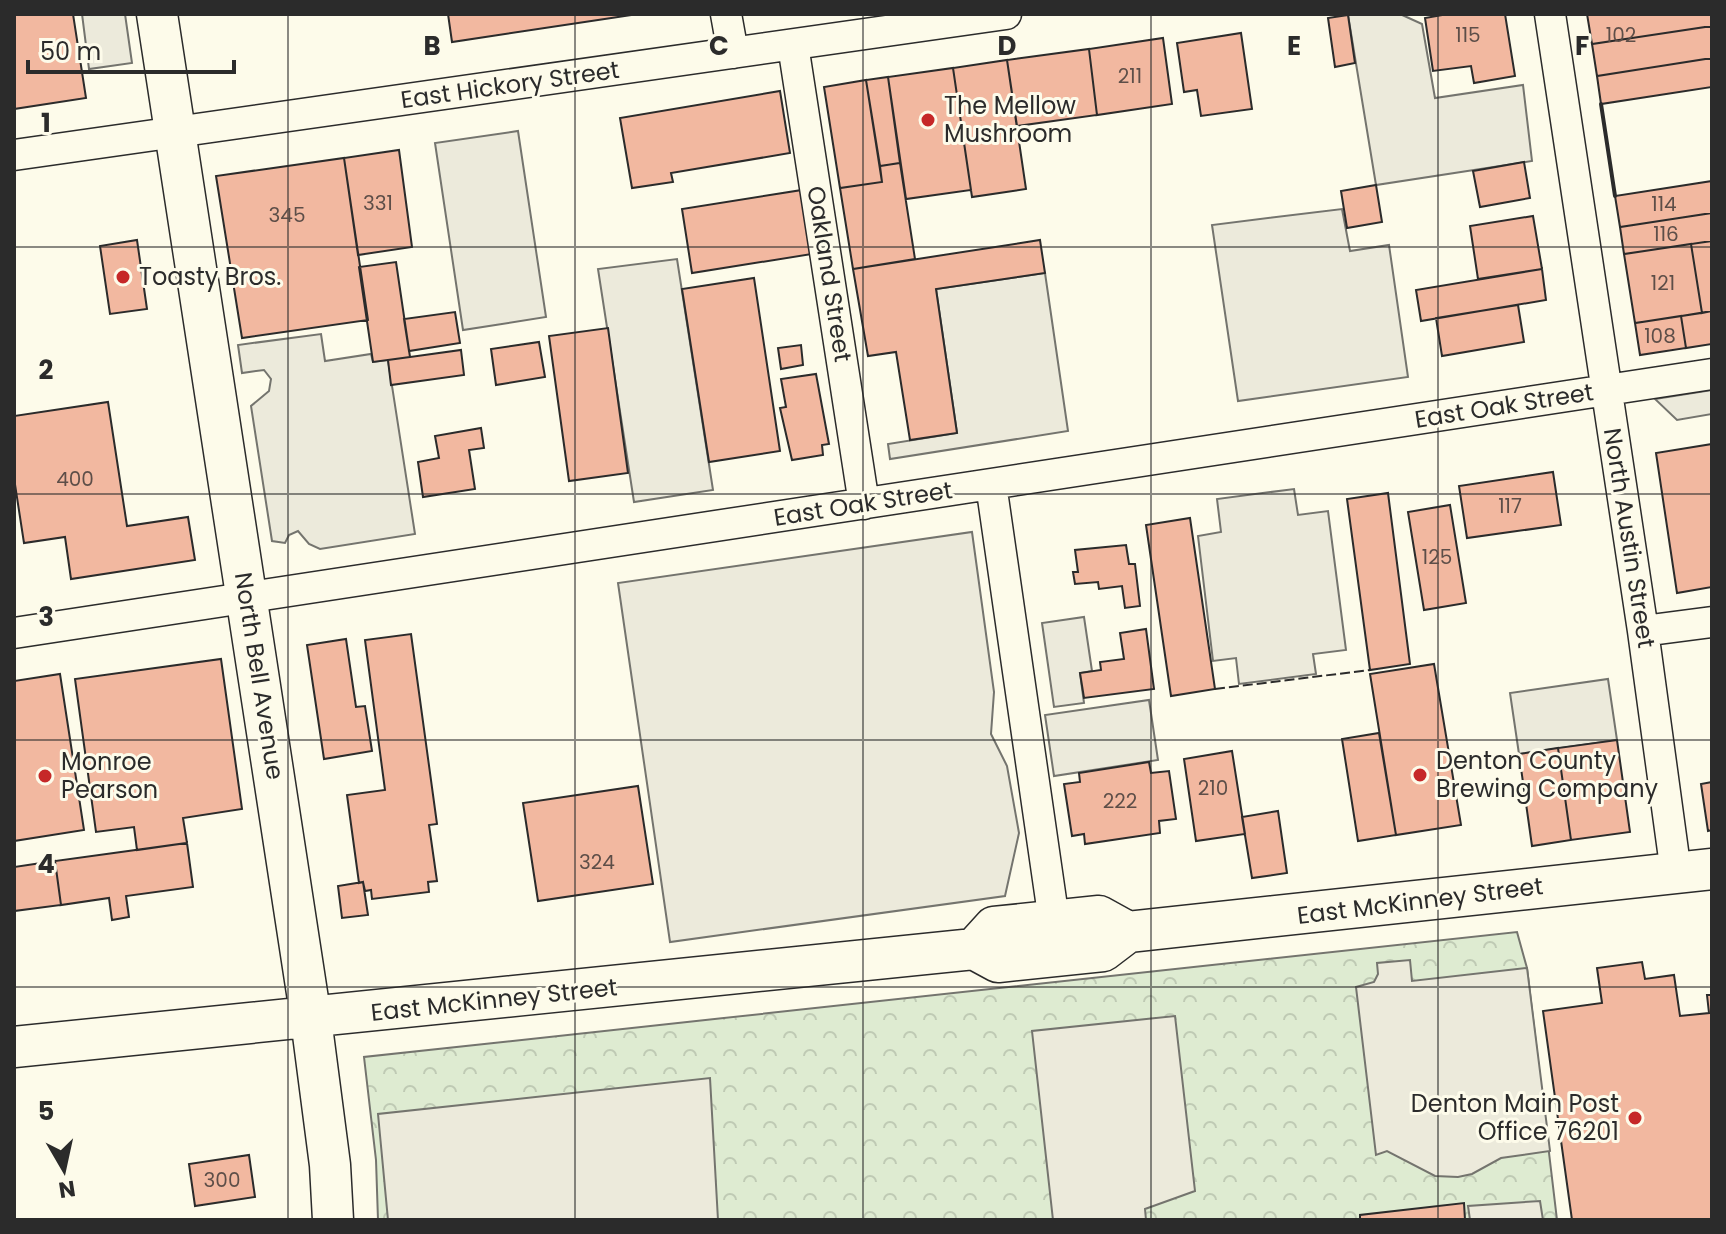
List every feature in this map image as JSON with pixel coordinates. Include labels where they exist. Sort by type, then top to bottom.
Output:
[{"type":"main road","name":"North Bell Avenue","points":[[157,14],[311,1019],[330,1165],[333,1220]]},
{"type":"main road","name":"East McKinney Street","points":[[14,1047],[974,949],[998,962],[1103,951],[1128,932],[1694,871]]},
{"type":"main road","name":"East McKinney Street","points":[[974,949],[994,927],[1099,916],[1128,932]]},
{"type":"street","points":[[726,14],[733,53]]},
{"type":"street","name":"East Hickory Street","points":[[14,155],[793,45],[943,19],[1006,14]]},
{"type":"street","name":"North Austin Street","points":[[1550,14],[1643,631],[1694,871]]},
{"type":"street","name":"Oakland Street","points":[[793,45],[864,504]]},
{"type":"street","name":"East Oak Street","points":[[14,633],[1712,374]]},
{"type":"street","points":[[991,484],[1054,921]]},
{"type":"street","points":[[1643,631],[1712,622]]},
{"type":"green space","points":[[1517,932],[1527,968],[1557,1220],[378,1220],[376,1160],[364,1057]]},
{"type":"shaded area","points":[[82,14],[125,14],[132,63],[89,69]]},
{"type":"shaded area","points":[[1400,14],[1422,24],[1435,98],[1523,85],[1532,161],[1376,185],[1348,15]]},
{"type":"shaded area","points":[[518,131],[546,317],[463,330],[435,143]]},
{"type":"shaded area","points":[[1342,209],[1350,251],[1389,245],[1408,377],[1238,401],[1212,225]]},
{"type":"shaded area","points":[[677,259],[713,490],[634,502],[598,269]]},
{"type":"shaded area","points":[[1045,273],[1068,431],[890,459],[888,444],[957,433],[936,289]]},
{"type":"shaded area","points":[[321,334],[325,361],[371,354],[373,362],[388,360],[415,534],[320,549],[309,544],[298,531],[289,535],[285,543],[272,541],[251,406],[269,391],[271,379],[264,370],[242,373],[238,345]]},
{"type":"shaded area","points":[[1712,390],[1712,414],[1677,420],[1655,399]]},
{"type":"shaded area","points":[[1294,489],[1298,515],[1328,511],[1346,650],[1313,654],[1316,674],[1239,684],[1236,658],[1213,661],[1198,536],[1221,532],[1217,499]]},
{"type":"shaded area","points":[[972,532],[994,692],[991,734],[1007,766],[1019,833],[1005,896],[670,942],[618,583]]},
{"type":"shaded area","points":[[1084,617],[1092,671],[1080,673],[1084,703],[1054,707],[1042,623]]},
{"type":"shaded area","points":[[1608,679],[1617,740],[1519,754],[1510,693]]},
{"type":"shaded area","points":[[1149,700],[1158,760],[1054,776],[1045,715]]},
{"type":"shaded area","points":[[1410,960],[1412,981],[1527,968],[1550,1151],[1501,1158],[1472,1174],[1458,1177],[1435,1176],[1387,1151],[1376,1155],[1356,987],[1374,982],[1378,974],[1377,963]]},
{"type":"shaded area","points":[[1175,1016],[1195,1191],[1145,1209],[1146,1220],[1053,1220],[1032,1031]]},
{"type":"shaded area","points":[[710,1078],[718,1220],[388,1220],[378,1114]]},
{"type":"shaded area","points":[[1540,1201],[1543,1220],[1470,1220],[1468,1206]]},
{"type":"building","points":[[14,14],[73,14],[86,98],[14,109]]},
{"type":"building","points":[[448,14],[638,14],[452,42]]},
{"type":"building","points":[[1448,14],[1505,14],[1515,76],[1474,83],[1471,66],[1433,71],[1425,18]]},
{"type":"building","points":[[1587,14],[1712,14],[1712,26],[1592,44]]},
{"type":"building","points":[[1348,15],[1355,63],[1335,67],[1328,18]]},
{"type":"building","points":[[1712,26],[1712,58],[1597,76],[1592,44]]},
{"type":"building","points":[[1241,33],[1252,109],[1201,116],[1197,90],[1184,92],[1177,43]]},
{"type":"building","points":[[1163,38],[1172,104],[1097,115],[1089,49]]},
{"type":"building","points":[[1089,49],[1097,115],[1017,126],[1007,60]]},
{"type":"building","points":[[1712,58],[1712,87],[1601,104],[1597,76]]},
{"type":"building","points":[[1007,60],[1026,189],[972,197],[953,68]]},
{"type":"building","name":"The Mellow Mushroom","points":[[953,68],[971,190],[906,199],[888,77]]},
{"type":"building","points":[[888,77],[900,163],[880,166],[866,80]]},
{"type":"building","points":[[866,80],[882,182],[840,188],[824,87]]},
{"type":"building","points":[[780,91],[790,153],[671,173],[673,182],[632,188],[620,118]]},
{"type":"building","points":[[399,150],[412,247],[358,255],[344,158]]},
{"type":"building","points":[[344,158],[368,320],[242,338],[216,176]]},
{"type":"building","points":[[1524,162],[1530,198],[1480,207],[1473,171]]},
{"type":"building","points":[[900,163],[915,259],[853,269],[840,188],[882,182],[880,166]]},
{"type":"building","points":[[1712,181],[1712,213],[1620,227],[1615,196]]},
{"type":"building","points":[[1376,185],[1382,222],[1347,228],[1341,191]]},
{"type":"building","points":[[802,190],[812,254],[692,273],[682,209]]},
{"type":"building","points":[[1712,213],[1712,241],[1624,254],[1620,227]]},
{"type":"building","points":[[1533,216],[1542,269],[1478,279],[1470,226]]},
{"type":"building","name":"Toasty Bros.","points":[[137,240],[147,309],[110,314],[100,246]]},
{"type":"building","points":[[1040,240],[1045,273],[936,289],[957,433],[910,440],[896,352],[868,356],[853,269]]},
{"type":"building","points":[[1712,241],[1712,311],[1702,313],[1691,244]]},
{"type":"building","points":[[1691,244],[1702,313],[1635,323],[1624,254]]},
{"type":"building","points":[[396,262],[410,357],[373,362],[359,267]]},
{"type":"building","points":[[1542,269],[1546,300],[1421,321],[1416,290]]},
{"type":"building","points":[[754,278],[780,451],[709,462],[682,289]]},
{"type":"building","points":[[1518,305],[1524,342],[1442,356],[1436,318]]},
{"type":"building","points":[[1712,311],[1712,344],[1686,348],[1681,316]]},
{"type":"building","points":[[455,312],[460,343],[409,351],[404,319]]},
{"type":"building","points":[[1681,316],[1686,348],[1640,355],[1635,323]]},
{"type":"building","points":[[608,328],[628,473],[569,481],[549,336]]},
{"type":"building","points":[[539,342],[545,377],[496,385],[491,349]]},
{"type":"building","points":[[801,345],[803,365],[781,369],[778,348]]},
{"type":"building","points":[[461,350],[464,375],[391,385],[388,360]]},
{"type":"building","points":[[816,374],[829,444],[822,445],[823,455],[792,460],[780,408],[786,407],[781,379]]},
{"type":"building","points":[[108,402],[127,526],[188,517],[195,560],[71,579],[65,537],[24,543],[14,478],[14,416]]},
{"type":"building","points":[[481,428],[484,448],[469,450],[475,489],[423,497],[418,462],[439,458],[435,436]]},
{"type":"building","points":[[1712,444],[1712,587],[1677,593],[1656,453]]},
{"type":"building","points":[[1553,472],[1561,525],[1467,538],[1459,486]]},
{"type":"building","points":[[1388,493],[1410,664],[1370,670],[1347,499]]},
{"type":"building","points":[[1450,505],[1466,603],[1424,610],[1408,512]]},
{"type":"building","points":[[1190,518],[1215,689],[1171,696],[1146,525]]},
{"type":"building","points":[[1126,545],[1129,564],[1135,564],[1140,606],[1125,608],[1122,586],[1099,589],[1098,582],[1075,584],[1073,572],[1078,572],[1075,550]]},
{"type":"building","points":[[1146,629],[1154,689],[1084,698],[1080,673],[1101,670],[1100,662],[1124,659],[1120,633]]},
{"type":"building","points":[[411,634],[437,824],[429,825],[437,881],[428,882],[429,892],[372,899],[371,890],[365,891],[363,882],[359,883],[347,795],[385,790],[365,640]]},
{"type":"building","points":[[346,639],[356,707],[365,706],[372,751],[324,759],[307,645]]},
{"type":"building","points":[[221,659],[242,809],[183,818],[187,843],[137,850],[134,827],[96,832],[75,679]]},
{"type":"building","name":"Denton County Brewing Company","points":[[1434,664],[1461,825],[1396,835],[1370,674]]},
{"type":"building","name":"Monroe Pearson","points":[[60,674],[84,830],[14,841],[14,681]]},
{"type":"building","points":[[1379,733],[1396,835],[1358,841],[1342,739]]},
{"type":"building","points":[[1617,740],[1630,832],[1571,840],[1558,748]]},
{"type":"building","points":[[1558,748],[1571,840],[1532,846],[1519,754]]},
{"type":"building","points":[[1232,751],[1245,834],[1196,841],[1184,759]]},
{"type":"building","points":[[1149,762],[1151,773],[1169,771],[1176,819],[1159,821],[1160,833],[1085,844],[1084,834],[1072,836],[1064,784],[1080,782],[1079,773]]},
{"type":"building","points":[[1712,782],[1712,830],[1708,831],[1701,784]]},
{"type":"building","points":[[638,786],[653,884],[538,901],[523,803]]},
{"type":"building","points":[[1278,811],[1287,873],[1252,878],[1242,817]]},
{"type":"building","points":[[187,843],[193,887],[126,896],[129,917],[112,920],[109,898],[61,905],[55,861]]},
{"type":"building","points":[[55,861],[61,905],[14,911],[14,867]]},
{"type":"building","points":[[363,882],[368,915],[342,918],[338,886]]},
{"type":"building","name":"Denton Main Post Office 76201","points":[[1642,962],[1645,979],[1674,975],[1680,1016],[1709,1013],[1707,995],[1712,995],[1712,1220],[1572,1220],[1543,1011],[1602,1003],[1597,968]]},
{"type":"building","points":[[249,1155],[255,1197],[195,1206],[189,1164]]},
{"type":"building","points":[[1464,1203],[1465,1220],[1360,1220],[1360,1215]]},
{"type":"fence","points":[[1215,689],[1370,670]]},
{"type":"wall","points":[[1601,104],[1615,196]]},
{"type":"place","name":"The Mellow Mushroom","points":[[928,120]]},
{"type":"place","name":"Toasty Bros.","points":[[123,277]]},
{"type":"place","name":"Denton County Brewing Company","points":[[1420,775]]},
{"type":"place","name":"Monroe Pearson","points":[[45,776]]},
{"type":"place","name":"Denton Main Post Office 76201","points":[[1635,1118]]}]
